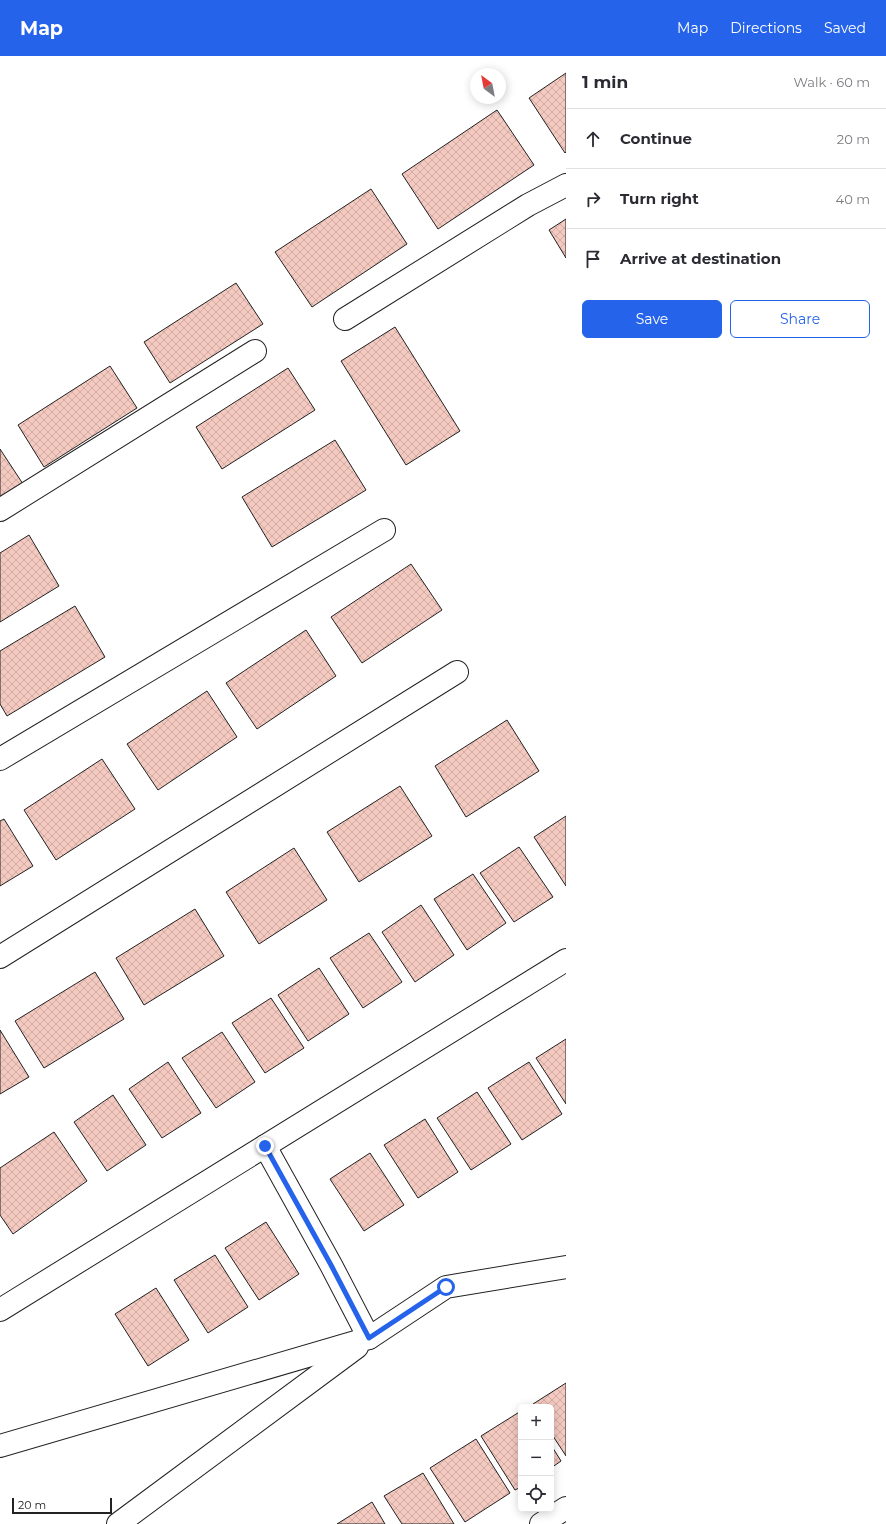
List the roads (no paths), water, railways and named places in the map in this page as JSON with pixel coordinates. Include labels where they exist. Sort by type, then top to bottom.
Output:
[{"type":"street","points":[[345,319],[528,205],[566,186]]},
{"type":"street","points":[[0,510],[255,350]]},
{"type":"street","points":[[0,759],[384,530]]},
{"type":"street","points":[[0,958],[457,672]]},
{"type":"street","points":[[0,1310],[566,960]]},
{"type":"street","points":[[265,1146],[331,1265],[369,1338]]},
{"type":"street","points":[[118,1524],[369,1338],[446,1287],[566,1267]]},
{"type":"street","points":[[0,1446],[369,1338]]},
{"type":"street","points":[[541,1524],[566,1508]]}]
